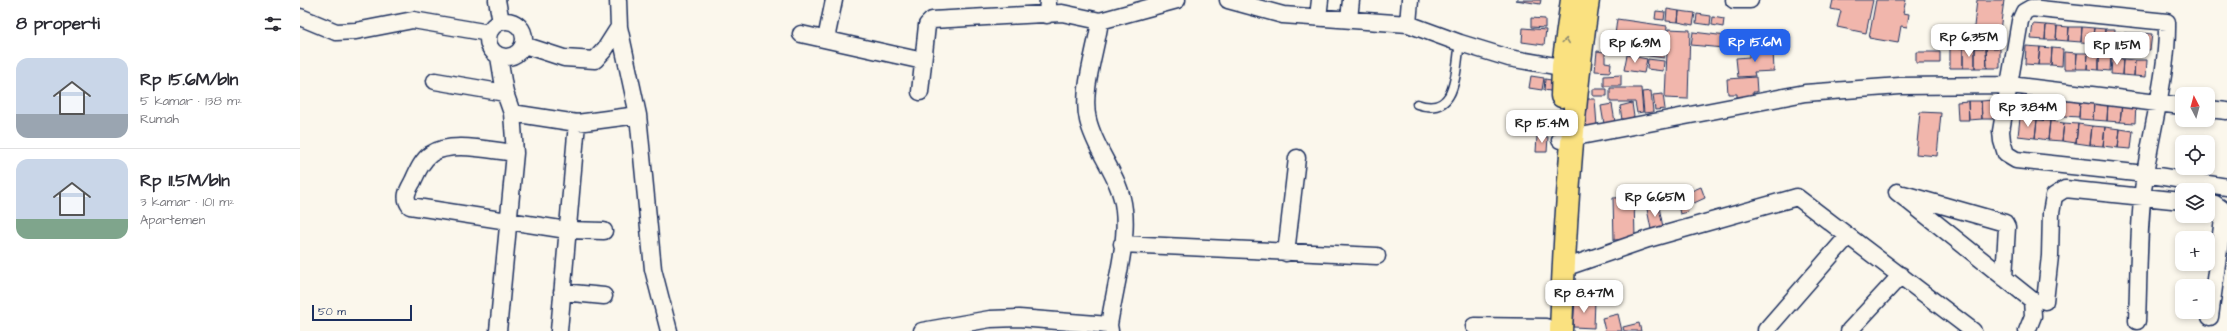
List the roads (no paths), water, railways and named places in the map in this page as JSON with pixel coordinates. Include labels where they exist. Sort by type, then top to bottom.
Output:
[{"type":"highway","points":[[1550,330],[1566,139],[1572,0]]},
{"type":"highway","points":[[1570,68],[1588,0]]},
{"type":"highway","points":[[1550,330],[1564,268],[1566,139]]},
{"type":"street","points":[[497,0],[501,22]]},
{"type":"street","points":[[618,0],[619,26],[638,115],[653,269],[669,331]]},
{"type":"street","points":[[826,39],[834,0]]},
{"type":"street","points":[[920,92],[927,26],[932,20],[1047,7],[1062,13],[1100,21],[1151,3],[1177,0]]},
{"type":"street","points":[[1229,0],[1283,15],[1408,24],[1460,43],[1509,58],[1570,68]]},
{"type":"street","points":[[1318,17],[1320,0]]},
{"type":"street","points":[[1349,19],[1351,0]]},
{"type":"street","points":[[1408,24],[1410,0]]},
{"type":"street","points":[[1734,0],[1750,0]]},
{"type":"street","points":[[2137,321],[2142,197],[2145,174],[2158,103],[2166,46],[2167,22],[2031,8],[2024,12],[2020,21],[2001,131],[2002,142],[2006,154],[2016,160],[2145,174],[2227,187]]},
{"type":"street","points":[[300,17],[336,32],[356,31],[413,20],[489,33]]},
{"type":"street","points":[[922,331],[990,319],[1019,318],[1110,328],[1122,244],[1124,211],[1119,185],[1100,152],[1088,120],[1086,108],[1089,78],[1100,21]]},
{"type":"street","points":[[498,331],[510,220],[515,153],[512,113],[505,93],[499,57],[492,51],[488,42],[489,33],[495,25],[501,22],[514,23],[520,27],[523,33],[524,45],[521,50],[511,57],[499,57]]},
{"type":"street","points":[[524,45],[564,58],[595,60],[605,50],[619,26]]},
{"type":"street","points":[[802,34],[923,60]]},
{"type":"street","points":[[435,81],[505,93]]},
{"type":"street","points":[[1566,139],[1805,93],[1900,86],[2010,85],[2175,105]]},
{"type":"street","points":[[2215,110],[2227,111]]},
{"type":"street","points":[[512,113],[577,122],[638,115]]},
{"type":"street","points":[[559,331],[577,122]]},
{"type":"street","points":[[515,153],[455,147],[443,148],[430,154],[421,165],[406,195],[406,202],[410,206],[510,220],[567,230],[604,231]]},
{"type":"street","points":[[1286,253],[1297,158]]},
{"type":"street","points":[[2046,301],[2050,256],[2051,213],[2054,196],[2065,189],[2175,200]]},
{"type":"street","points":[[2004,278],[2007,227],[2005,222],[1897,193],[2004,278],[2032,300],[2033,316],[2027,331]]},
{"type":"street","points":[[1564,268],[1648,239],[1797,197],[1973,331]]},
{"type":"street","points":[[2215,204],[2222,209],[2223,219],[2215,279]]},
{"type":"street","points":[[1766,330],[1848,236]]},
{"type":"street","points":[[1122,244],[1201,246],[1286,253],[1377,256]]},
{"type":"street","points":[[1849,331],[1901,275]]},
{"type":"street","points":[[562,292],[604,296]]},
{"type":"street","points":[[1474,326],[1550,330]]},
{"type":"lane","points":[[1417,104],[1427,107],[1435,107],[1442,104],[1451,96],[1460,43]]}]
